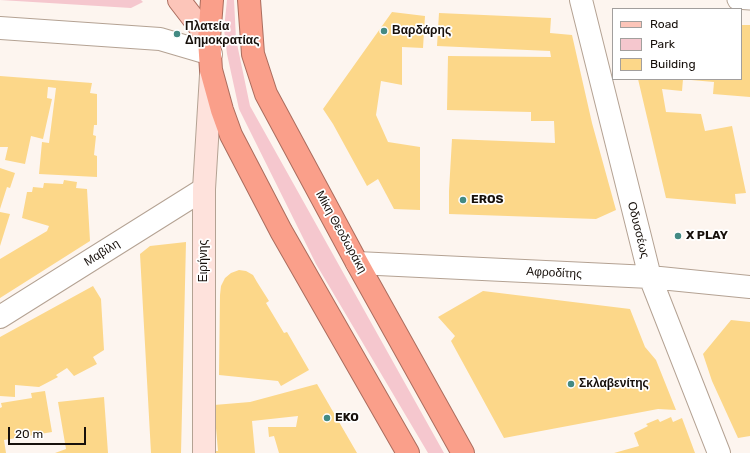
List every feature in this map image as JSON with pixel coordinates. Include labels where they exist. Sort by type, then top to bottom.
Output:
[{"type":"highway","points":[[212,0],[210,54],[222,110],[231,135],[284,238],[408,453]]},
{"type":"highway","name":"Μίκη Θεοδωράκη","points":[[249,0],[252,54],[266,94],[357,263],[463,453]]},
{"type":"main road","points":[[179,0],[210,54]]},
{"type":"street","name":"Οδυσσέως","points":[[581,0],[650,277],[719,453]]},
{"type":"street","points":[[0,28],[165,39],[210,54]]},
{"type":"street","name":"Ειρήνης","points":[[204,453],[204,189],[210,54]]},
{"type":"street","name":"Μαβίλη","points":[[0,317],[204,189]]},
{"type":"street","name":"Αφροδίτης","points":[[357,263],[650,277],[750,287]]},
{"type":"lane","points":[[734,0],[735,2],[750,3]]},
{"type":"green space","points":[[0,0],[141,0],[143,2],[131,8]]},
{"type":"green space","points":[[227,0],[234,0],[236,39],[250,106],[444,453],[428,453],[316,264],[239,109],[227,54],[224,29]]},
{"type":"building","points":[[392,12],[425,16],[423,48],[402,47],[402,85],[381,81],[376,115],[388,142],[420,147],[420,210],[394,209],[378,179],[367,186],[333,124],[323,109]]},
{"type":"building","points":[[439,13],[551,18],[550,33],[572,35],[592,123],[616,210],[596,219],[449,214],[452,139],[555,143],[554,121],[531,121],[531,112],[447,110],[448,56],[551,57],[550,51],[437,46]]},
{"type":"building","points":[[742,25],[750,25],[750,97],[713,94],[714,82],[691,80],[742,80]]},
{"type":"building","points":[[0,76],[92,83],[90,93],[97,94],[97,125],[94,125],[93,135],[96,136],[94,155],[97,156],[97,177],[39,174],[42,142],[49,143],[56,88],[48,87],[47,98],[52,99],[43,139],[31,136],[25,164],[5,160],[8,147],[0,147]]},
{"type":"building","points":[[638,80],[683,80],[682,91],[662,89],[666,112],[701,114],[705,131],[732,126],[746,193],[735,194],[736,204],[666,198]]},
{"type":"building","points":[[0,168],[15,173],[10,188],[7,187],[0,209]]},
{"type":"building","points":[[64,180],[77,182],[76,188],[87,189],[90,241],[0,298],[0,259],[47,231],[49,226],[22,218],[27,192],[32,192],[33,187],[43,188],[44,183],[63,184]]},
{"type":"building","points":[[0,212],[10,214],[0,246]]},
{"type":"building","points":[[186,242],[181,453],[151,453],[140,254],[150,246]]},
{"type":"building","points":[[239,270],[246,271],[253,275],[269,301],[266,303],[284,333],[287,332],[309,370],[281,386],[278,381],[219,375],[221,286],[225,278],[231,273]]},
{"type":"building","points":[[93,286],[101,299],[104,350],[93,357],[97,364],[74,376],[67,368],[56,375],[58,377],[39,387],[15,385],[15,397],[0,396],[0,337]]},
{"type":"building","name":"Σκλαβενίτης","points":[[483,291],[630,309],[645,347],[656,360],[676,410],[658,409],[504,438],[451,341],[455,336],[438,317]]},
{"type":"building","points":[[731,320],[750,322],[750,436],[738,438],[712,381],[703,354]]},
{"type":"building","points":[[317,384],[357,453],[279,453],[274,436],[269,437],[268,427],[296,427],[298,416],[252,421],[255,453],[208,453],[208,451],[218,451],[214,405],[250,402]]},
{"type":"building","points":[[45,391],[52,432],[4,440],[6,453],[0,453],[1,403],[32,398],[31,393]]},
{"type":"building","points":[[104,397],[108,453],[55,453],[66,449],[58,402]]},
{"type":"building","points":[[671,417],[673,422],[682,418],[695,453],[614,453],[639,446],[634,433],[648,426],[646,424],[658,419],[660,422]]},
{"type":"place","name":"Βαρδάρης","points":[[384,31]]},
{"type":"place","name":"Πλατεία Δημοκρατίας","points":[[177,34]]},
{"type":"place","name":"EROS","points":[[463,200]]},
{"type":"place","name":"X PLAY","points":[[678,236]]},
{"type":"place","name":"Σκλαβενίτης","points":[[571,384]]},
{"type":"place","name":"EKO","points":[[327,418]]}]
